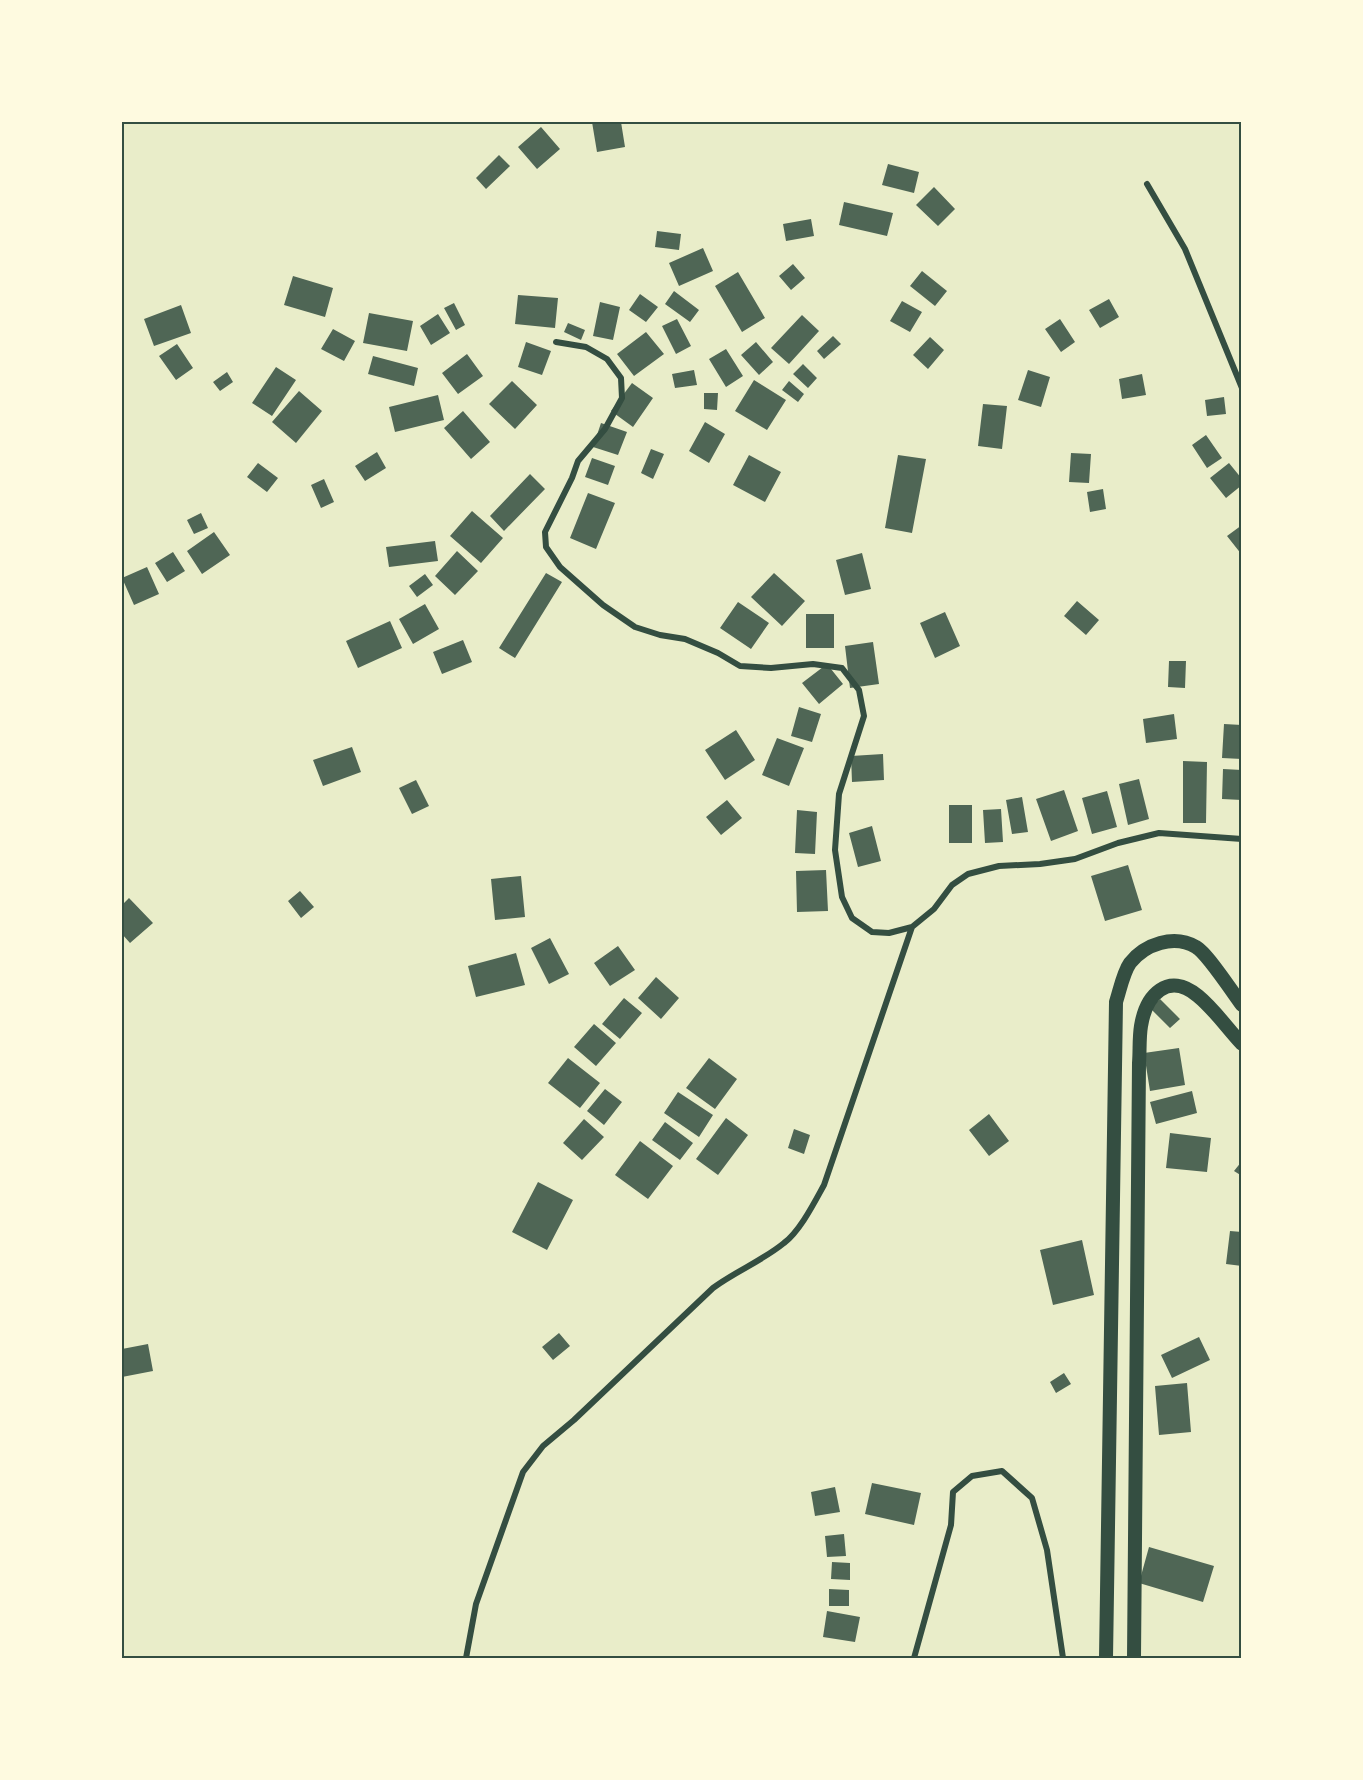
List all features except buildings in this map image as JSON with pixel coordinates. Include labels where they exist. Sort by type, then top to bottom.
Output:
[{"type":"main road","points":[[1106,1659],[1116,1002],[1129,964],[1144,949],[1161,942],[1178,941],[1197,947],[1242,1005]]},
{"type":"main road","points":[[1134,1659],[1141,1025],[1158,990],[1168,985],[1184,987],[1197,996],[1242,1044]]},
{"type":"street","points":[[1147,184],[1185,249],[1242,388]]},
{"type":"street","points":[[556,342],[586,347],[607,359],[621,378],[622,398],[604,429],[578,460],[572,478],[545,532],[546,548],[560,567],[603,605],[635,627],[660,635],[685,639],[718,653],[740,666],[771,668],[813,664],[842,668],[859,690],[864,716],[839,794],[836,850],[842,897],[852,918],[872,932],[889,933],[912,927],[934,909],[952,885],[968,874],[999,866],[1076,859],[1118,843],[1159,833],[1242,839]]},
{"type":"street","points":[[466,1659],[476,1604],[523,1472],[543,1446],[647,1353],[713,1288],[787,1242],[820,1192],[912,927]]},
{"type":"street","points":[[914,1659],[951,1526],[953,1492],[972,1476],[1002,1471],[1032,1498],[1047,1550],[1063,1659]]}]
